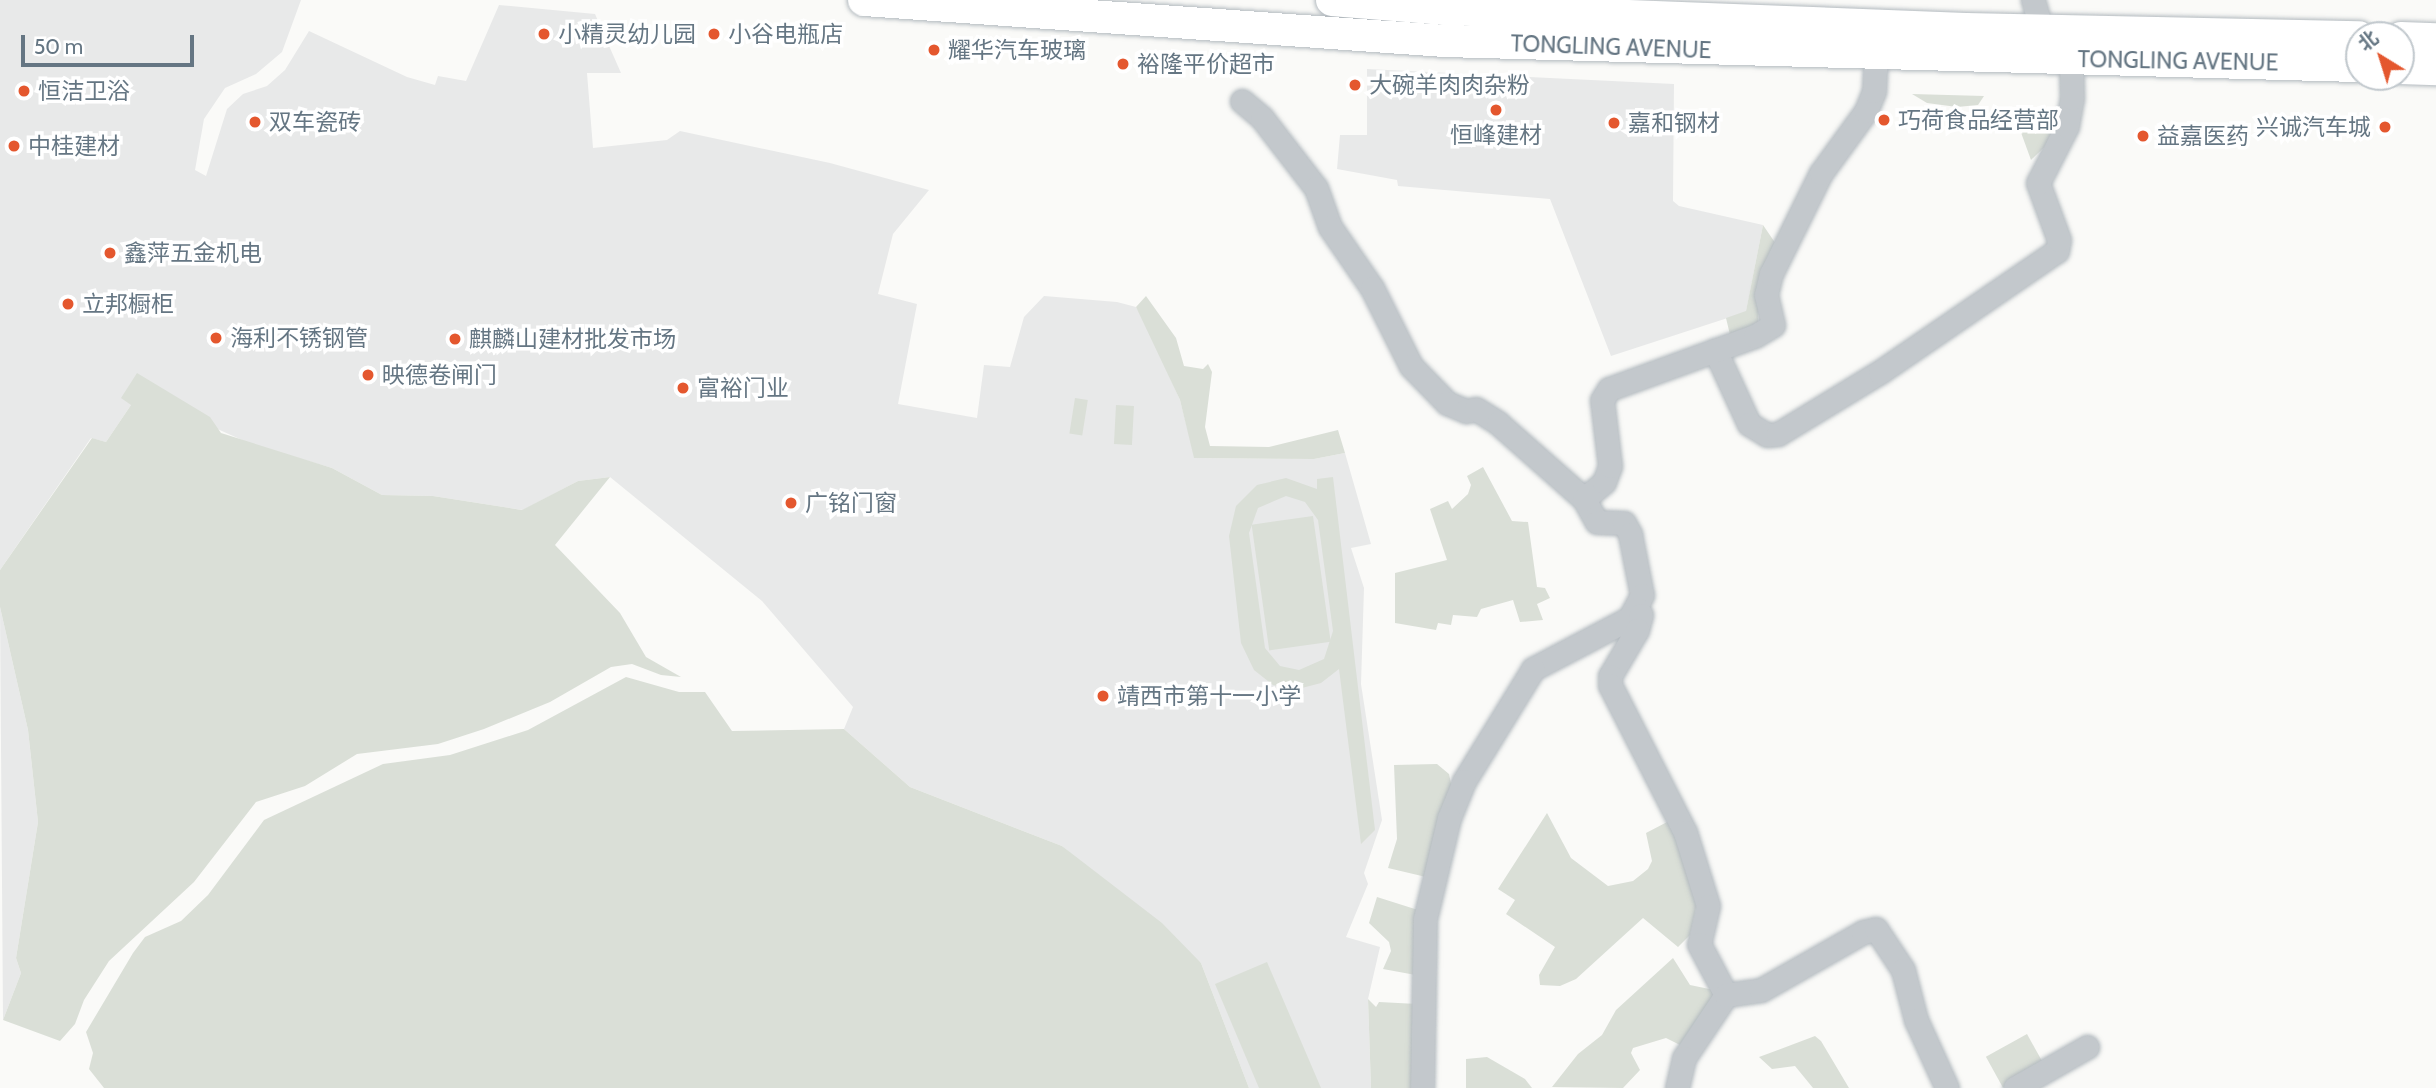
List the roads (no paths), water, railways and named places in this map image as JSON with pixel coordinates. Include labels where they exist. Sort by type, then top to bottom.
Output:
[{"type":"main road","name":"TONGLING AVENUE","points":[[864,0],[1445,41],[1876,55],[2345,66]]},
{"type":"main road","name":"TONGLING AVENUE","points":[[1332,0],[1445,9],[1966,29],[2037,14],[2345,36]]},
{"type":"main road","points":[[2415,38],[2436,38]]},
{"type":"main road","points":[[2415,68],[2436,69]]},
{"type":"street","points":[[1584,499],[1604,482],[1609,466],[1603,394],[1618,384],[1767,331],[1773,325],[1766,295],[1771,274],[1821,173],[1866,111],[1874,91],[1876,55]]},
{"type":"street","points":[[1715,350],[1749,424],[1767,435],[1778,434],[1880,372],[2057,251],[2059,240],[2038,183],[2067,126],[2072,98],[2071,58]]},
{"type":"street","points":[[1242,101],[1262,118],[1316,188],[1330,227],[1372,288],[1411,366],[1456,409],[1487,414],[1584,499],[1597,522],[1624,523],[1628,528],[1642,595],[1637,610],[1609,632],[1533,670],[1464,781],[1449,818],[1425,919],[1422,1088]]},
{"type":"street","points":[[1637,610],[1641,615],[1637,630],[1610,676],[1610,685],[1685,832],[1708,906],[1699,944],[1726,995]]},
{"type":"street","points":[[1677,1088],[1684,1058],[1726,995],[1761,990],[1863,932],[1876,929],[1903,970],[1916,1020],[1947,1088]]},
{"type":"street","points":[[2015,1088],[2087,1047]]},
{"type":"place","name":"小精灵幼儿园","points":[[544,34]]},
{"type":"place","name":"小谷电瓶店","points":[[714,34]]},
{"type":"place","name":"耀华汽车玻璃","points":[[934,50]]},
{"type":"place","name":"裕隆平价超市","points":[[1123,64]]},
{"type":"place","name":"大碗羊肉肉杂粉","points":[[1355,85]]},
{"type":"place","name":"恒洁卫浴","points":[[24,91]]},
{"type":"place","name":"恒峰建材","points":[[1496,110]]},
{"type":"place","name":"巧荷食品经营部","points":[[1884,120]]},
{"type":"place","name":"双车瓷砖","points":[[255,122]]},
{"type":"place","name":"嘉和钢材","points":[[1614,123]]},
{"type":"place","name":"兴诚汽车城","points":[[2385,127]]},
{"type":"place","name":"益嘉医药","points":[[2143,136]]},
{"type":"place","name":"中桂建材","points":[[14,146]]},
{"type":"place","name":"鑫萍五金机电","points":[[110,253]]},
{"type":"place","name":"立邦橱柜","points":[[68,304]]},
{"type":"place","name":"海利不锈钢管","points":[[216,338]]},
{"type":"place","name":"麒麟山建材批发市场","points":[[455,339]]},
{"type":"place","name":"映德卷闸门","points":[[368,375]]},
{"type":"place","name":"富裕门业","points":[[683,388]]},
{"type":"place","name":"广铭门窗","points":[[791,503]]},
{"type":"place","name":"靖西市第十一小学","points":[[1103,696]]}]
